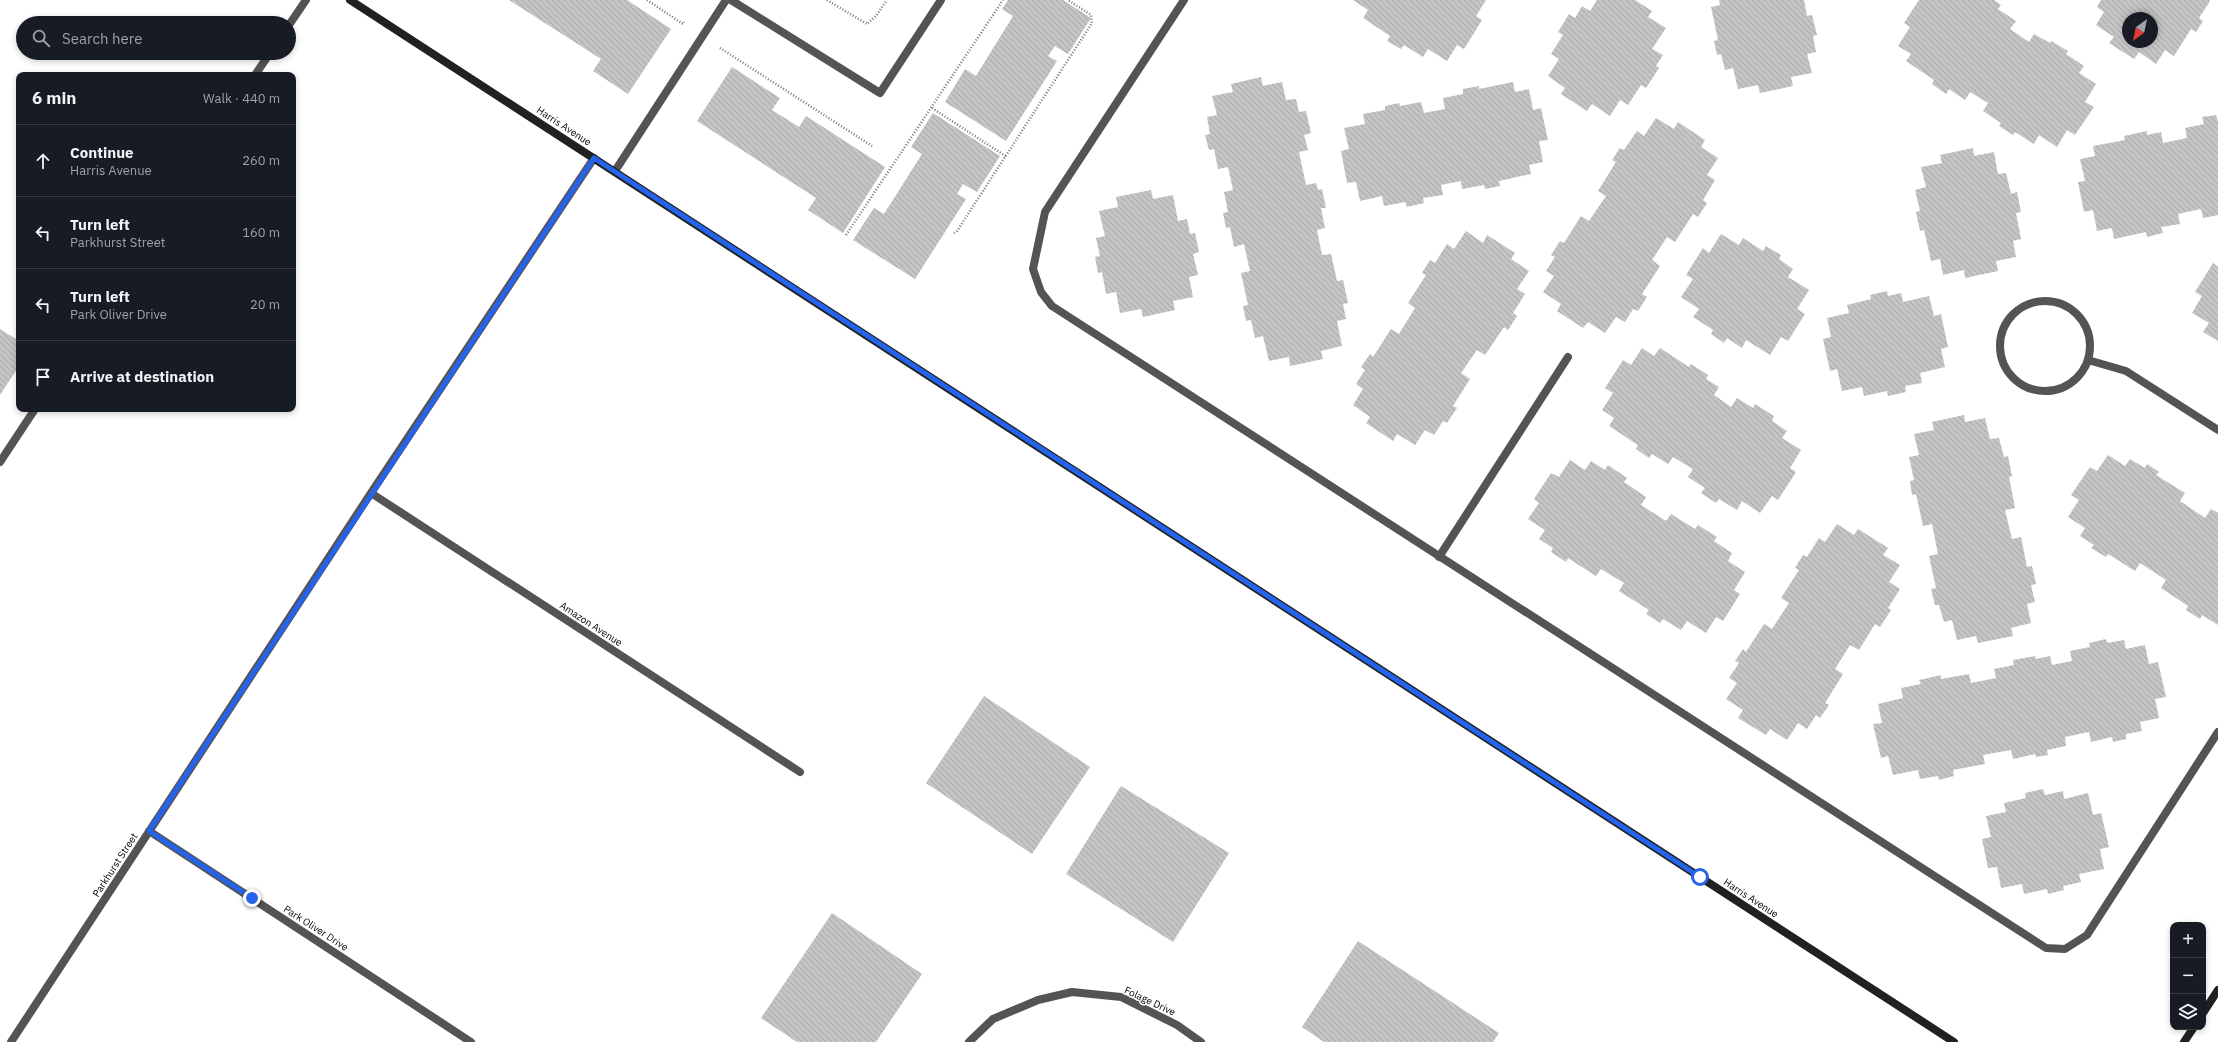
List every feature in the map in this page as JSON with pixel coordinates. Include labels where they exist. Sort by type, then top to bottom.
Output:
[{"type":"street","points":[[295,16],[306,0]]},
{"type":"street","name":"Harris Avenue","points":[[350,0],[1954,1042]]},
{"type":"street","points":[[615,171],[726,0]]},
{"type":"street","points":[[730,0],[880,93],[941,0]]},
{"type":"street","points":[[1184,0],[1045,212],[1033,270],[1040,292],[1052,306],[2046,948],[2065,949],[2087,935],[2218,732]]},
{"type":"street","points":[[258,71],[265,60]]},
{"type":"street","name":"Parkhurst Street","points":[[11,1042],[371,493],[594,158]]},
{"type":"street","points":[[2047,301],[2061,304],[2073,311],[2082,321],[2089,340],[2088,360],[2081,373],[2071,383],[2058,390],[2043,391],[2029,388],[2016,380],[2007,370],[2001,357],[2000,342],[2003,328],[2011,316],[2021,308],[2034,302],[2047,301]]},
{"type":"street","points":[[1439,557],[1568,357]]},
{"type":"street","points":[[2088,360],[2126,372],[2218,430]]},
{"type":"street","points":[[0,462],[33,412]]},
{"type":"street","name":"Amazon Avenue","points":[[371,493],[800,772]]},
{"type":"street","name":"Park Oliver Drive","points":[[149,831],[471,1042]]},
{"type":"street","points":[[2206,1008],[2218,990]]},
{"type":"street","name":"Folage Drive","points":[[969,1042],[993,1019],[1038,1000],[1072,992],[1121,997],[1177,1025],[1200,1042]]},
{"type":"street","points":[[2184,1042],[2192,1030]]},
{"type":"path","points":[[647,0],[683,24]]},
{"type":"path","points":[[827,0],[867,24],[876,16],[887,0]]},
{"type":"path","points":[[846,235],[1003,0]]},
{"type":"path","points":[[954,233],[957,231],[1007,157],[1092,23],[1091,15],[1068,0]]},
{"type":"path","points":[[703,37],[872,146]]},
{"type":"path","points":[[932,108],[1007,157]]},
{"type":"building","points":[[509,0],[627,0],[671,29],[628,94],[593,71],[601,59]]},
{"type":"building","points":[[1008,0],[1063,0],[1091,18],[1068,54],[1055,46],[1048,56],[1057,61],[1006,141],[945,102],[965,69],[976,76],[1013,16],[1002,9]]},
{"type":"building","points":[[1353,0],[1486,0],[1476,16],[1482,20],[1464,49],[1457,45],[1447,61],[1428,49],[1423,57],[1404,45],[1401,49],[1387,41],[1390,36],[1363,18],[1368,10]]},
{"type":"building","points":[[1597,0],[1635,0],[1652,11],[1648,17],[1666,28],[1652,49],[1663,55],[1656,66],[1659,68],[1646,88],[1641,85],[1628,105],[1620,100],[1610,116],[1592,104],[1587,111],[1561,94],[1565,88],[1548,76],[1559,59],[1551,54],[1563,35],[1558,32],[1569,14],[1575,18],[1582,6],[1590,11]]},
{"type":"building","points":[[1719,0],[1804,0],[1807,16],[1812,15],[1817,35],[1813,36],[1816,52],[1807,54],[1812,73],[1791,77],[1793,86],[1760,93],[1758,85],[1738,89],[1733,68],[1725,70],[1721,54],[1717,55],[1714,41],[1718,40],[1711,7],[1720,5]]},
{"type":"building","points":[[1919,0],[1994,0],[2001,5],[1998,9],[2016,21],[2010,29],[2029,42],[2034,34],[2050,43],[2051,41],[2068,51],[2066,54],[2084,66],[2079,73],[2096,84],[2085,102],[2094,107],[2075,135],[2067,130],[2057,147],[2039,135],[2034,144],[2015,132],[2013,135],[1999,126],[2001,123],[1983,111],[1988,103],[1970,92],[1965,100],[1949,89],[1946,94],[1932,84],[1934,80],[1906,61],[1911,54],[1898,46],[1910,27],[1904,23]]},
{"type":"building","points":[[2101,0],[2210,1],[2199,18],[2203,21],[2196,32],[2191,29],[2174,56],[2165,50],[2156,64],[2139,52],[2134,59],[2109,43],[2114,37],[2096,25],[2104,12],[2097,7]]},
{"type":"building","points":[[732,67],[780,98],[772,110],[799,127],[806,116],[885,167],[843,233],[808,210],[816,198],[697,121]]},
{"type":"building","points":[[1261,77],[1263,86],[1282,82],[1286,100],[1296,99],[1299,112],[1306,111],[1311,133],[1304,135],[1308,150],[1299,152],[1306,185],[1316,183],[1318,190],[1322,189],[1326,208],[1321,208],[1325,228],[1317,230],[1322,255],[1331,254],[1337,281],[1343,280],[1348,303],[1343,304],[1346,319],[1337,321],[1342,346],[1321,351],[1323,359],[1290,366],[1289,357],[1269,361],[1263,336],[1255,338],[1251,320],[1246,321],[1243,306],[1248,305],[1241,273],[1250,271],[1244,244],[1234,247],[1230,227],[1226,228],[1223,213],[1228,212],[1224,192],[1233,190],[1228,167],[1218,169],[1214,149],[1209,150],[1205,135],[1210,134],[1207,117],[1217,115],[1212,96],[1233,92],[1231,84]]},
{"type":"building","points":[[1513,82],[1515,92],[1529,89],[1533,110],[1541,108],[1548,140],[1539,141],[1543,162],[1529,165],[1531,174],[1499,181],[1500,186],[1485,189],[1484,185],[1462,189],[1461,181],[1441,185],[1443,195],[1423,198],[1424,203],[1407,207],[1405,202],[1384,206],[1382,196],[1360,201],[1356,182],[1347,183],[1341,151],[1349,149],[1344,128],[1365,124],[1363,114],[1385,110],[1385,106],[1399,103],[1400,106],[1421,102],[1424,113],[1445,109],[1443,98],[1463,94],[1463,89],[1479,86],[1479,89]]},
{"type":"building","points":[[933,113],[1000,156],[977,192],[963,184],[957,194],[966,199],[915,279],[853,240],[874,208],[884,214],[922,154],[911,147]]},
{"type":"building","points":[[2216,115],[2218,121],[2218,215],[2203,218],[2201,209],[2178,214],[2180,224],[2161,227],[2163,233],[2147,237],[2146,232],[2114,239],[2112,228],[2097,231],[2093,210],[2084,212],[2078,182],[2085,181],[2080,159],[2095,156],[2093,146],[2125,140],[2124,136],[2147,131],[2147,135],[2161,132],[2163,143],[2187,138],[2185,128],[2204,124],[2202,117]]},
{"type":"building","points":[[1656,118],[1674,129],[1678,122],[1705,140],[1701,147],[1718,158],[1707,175],[1715,180],[1703,200],[1707,203],[1698,217],[1693,214],[1675,242],[1667,237],[1652,260],[1660,266],[1642,294],[1647,297],[1638,311],[1633,309],[1625,322],[1616,317],[1605,333],[1588,322],[1583,328],[1557,311],[1561,304],[1543,292],[1554,276],[1546,271],[1555,257],[1551,255],[1560,241],[1564,243],[1581,216],[1589,221],[1606,196],[1598,191],[1616,162],[1612,160],[1620,148],[1624,150],[1637,131],[1644,136]]},
{"type":"building","points":[[1973,148],[1974,156],[1994,152],[1998,174],[2006,173],[2011,194],[2017,192],[2021,212],[2016,213],[2021,239],[2013,241],[2016,257],[1996,261],[1998,271],[1965,278],[1964,270],[1943,275],[1940,259],[1931,261],[1924,230],[1920,231],[1916,212],[1920,211],[1915,190],[1926,187],[1921,167],[1942,163],[1940,155]]},
{"type":"building","points":[[1151,190],[1153,199],[1173,195],[1178,221],[1187,219],[1190,234],[1195,233],[1199,252],[1193,254],[1198,275],[1189,277],[1193,297],[1173,301],[1175,310],[1143,317],[1141,309],[1120,313],[1116,292],[1106,294],[1102,272],[1098,273],[1095,257],[1100,256],[1096,238],[1105,236],[1099,211],[1118,207],[1116,197]]},
{"type":"building","points":[[1466,231],[1483,243],[1487,235],[1515,253],[1511,259],[1529,271],[1517,289],[1525,294],[1513,313],[1517,316],[1508,330],[1504,327],[1485,355],[1477,350],[1461,373],[1470,379],[1453,406],[1457,408],[1447,423],[1443,421],[1434,435],[1425,430],[1415,445],[1397,434],[1393,441],[1366,423],[1370,417],[1353,405],[1363,389],[1356,384],[1365,370],[1361,367],[1370,354],[1373,357],[1391,329],[1399,334],[1415,308],[1408,303],[1426,275],[1422,273],[1430,260],[1435,263],[1447,244],[1454,249]]},
{"type":"building","points":[[1721,234],[1739,245],[1743,238],[1763,251],[1766,246],[1781,255],[1779,259],[1793,269],[1788,277],[1809,290],[1797,309],[1805,314],[1788,341],[1781,337],[1770,355],[1746,340],[1742,348],[1727,338],[1724,343],[1711,334],[1713,330],[1693,317],[1699,309],[1681,297],[1693,279],[1686,275],[1703,248],[1709,253]]},
{"type":"building","points":[[2213,263],[2218,267],[2218,341],[2203,332],[2209,323],[2192,313],[2202,296],[2195,292]]},
{"type":"building","points":[[1887,291],[1888,296],[1901,293],[1903,302],[1929,296],[1934,316],[1941,314],[1948,347],[1941,349],[1945,367],[1920,373],[1922,383],[1905,386],[1906,392],[1888,396],[1887,391],[1864,396],[1862,387],[1842,391],[1837,369],[1830,371],[1823,339],[1831,337],[1827,318],[1849,313],[1847,305],[1871,299],[1870,295]]},
{"type":"building","points":[[0,329],[16,339],[16,371],[0,395]]},
{"type":"building","points":[[1642,348],[1654,356],[1660,348],[1689,367],[1691,364],[1708,375],[1706,379],[1719,387],[1714,395],[1731,407],[1737,398],[1753,408],[1755,404],[1774,416],[1772,421],[1787,431],[1782,438],[1801,450],[1790,468],[1796,472],[1778,500],[1772,496],[1760,513],[1742,501],[1737,510],[1719,499],[1716,503],[1701,493],[1705,488],[1688,477],[1693,469],[1673,457],[1668,464],[1652,454],[1649,458],[1636,449],[1638,445],[1609,426],[1614,418],[1602,410],[1613,393],[1605,388],[1623,360],[1631,365]]},
{"type":"building","points":[[1964,415],[1965,422],[1985,418],[1990,439],[1999,438],[2004,457],[2008,456],[2012,476],[2009,477],[2015,508],[2005,510],[2012,539],[2021,537],[2027,567],[2032,566],[2036,584],[2031,585],[2035,602],[2027,604],[2031,623],[2011,628],[2013,636],[1978,643],[1976,636],[1957,640],[1952,620],[1944,622],[1939,605],[1935,605],[1931,589],[1936,588],[1929,556],[1938,554],[1932,524],[1923,526],[1916,494],[1912,495],[1910,481],[1914,480],[1909,457],[1919,455],[1914,434],[1934,430],[1932,422]]},
{"type":"building","points":[[2108,455],[2125,466],[2130,459],[2145,468],[2147,464],[2159,472],[2156,475],[2185,493],[2180,501],[2205,518],[2211,509],[2218,513],[2218,625],[2202,615],[2200,619],[2186,610],[2188,606],[2161,588],[2166,580],[2140,563],[2135,571],[2108,554],[2106,557],[2091,548],[2094,545],[2080,536],[2085,528],[2068,517],[2079,500],[2071,495],[2090,467],[2097,471]]},
{"type":"building","points":[[1570,460],[1585,470],[1591,461],[1605,470],[1608,465],[1627,478],[1624,482],[1646,497],[1641,505],[1666,521],[1671,514],[1695,529],[1698,525],[1717,537],[1714,541],[1732,553],[1728,561],[1745,572],[1734,590],[1740,594],[1723,621],[1716,617],[1706,633],[1687,621],[1681,630],[1663,619],[1660,623],[1646,614],[1649,610],[1619,591],[1624,583],[1601,569],[1596,576],[1568,558],[1566,562],[1551,552],[1553,548],[1539,539],[1545,530],[1528,519],[1539,503],[1534,499],[1551,473],[1559,477]]},
{"type":"building","points":[[1837,524],[1854,535],[1858,529],[1888,548],[1883,555],[1900,565],[1889,582],[1900,589],[1888,608],[1891,610],[1880,627],[1875,624],[1859,650],[1850,645],[1835,669],[1843,674],[1825,703],[1829,705],[1820,718],[1816,715],[1807,729],[1798,723],[1787,740],[1770,729],[1766,735],[1738,718],[1743,710],[1726,699],[1737,683],[1729,678],[1739,663],[1735,661],[1743,649],[1746,652],[1764,624],[1772,629],[1789,603],[1781,598],[1799,570],[1795,568],[1803,555],[1807,557],[1819,538],[1825,542]]},
{"type":"building","points":[[2106,639],[2107,643],[2124,640],[2126,649],[2145,645],[2149,664],[2158,662],[2166,697],[2155,699],[2159,718],[2140,722],[2142,731],[2126,734],[2126,739],[2113,742],[2112,737],[2091,742],[2089,732],[2065,737],[2066,746],[2047,750],[2048,755],[2036,757],[2035,754],[2013,759],[2011,750],[1983,755],[1985,764],[1953,770],[1954,776],[1939,780],[1938,776],[1920,779],[1918,770],[1893,775],[1888,756],[1881,758],[1873,724],[1882,723],[1878,704],[1903,698],[1901,688],[1921,684],[1919,680],[1941,675],[1941,679],[1969,674],[1971,683],[1996,678],[1994,669],[2014,665],[2013,660],[2035,656],[2036,659],[2050,656],[2052,665],[2072,661],[2070,651],[2090,647],[2089,643]]},
{"type":"building","points":[[984,696],[1090,767],[1032,854],[926,783]]},
{"type":"building","points":[[1121,786],[1229,853],[1173,942],[1066,874]]},
{"type":"building","points":[[2043,789],[2045,795],[2063,791],[2064,799],[2088,793],[2093,815],[2101,813],[2109,847],[2100,849],[2104,869],[2079,874],[2081,882],[2063,886],[2064,890],[2048,894],[2047,889],[2024,894],[2022,884],[2001,888],[1997,867],[1988,868],[1982,839],[1991,837],[1986,816],[2006,812],[2004,803],[2026,798],[2025,793]]},
{"type":"building","points":[[832,913],[922,974],[876,1042],[797,1042],[761,1018]]},
{"type":"building","points":[[1358,941],[1499,1033],[1493,1042],[1324,1042],[1302,1027]]},
{"type":"route","points":[[252,898],[149,831],[594,158],[1700,877]]}]
